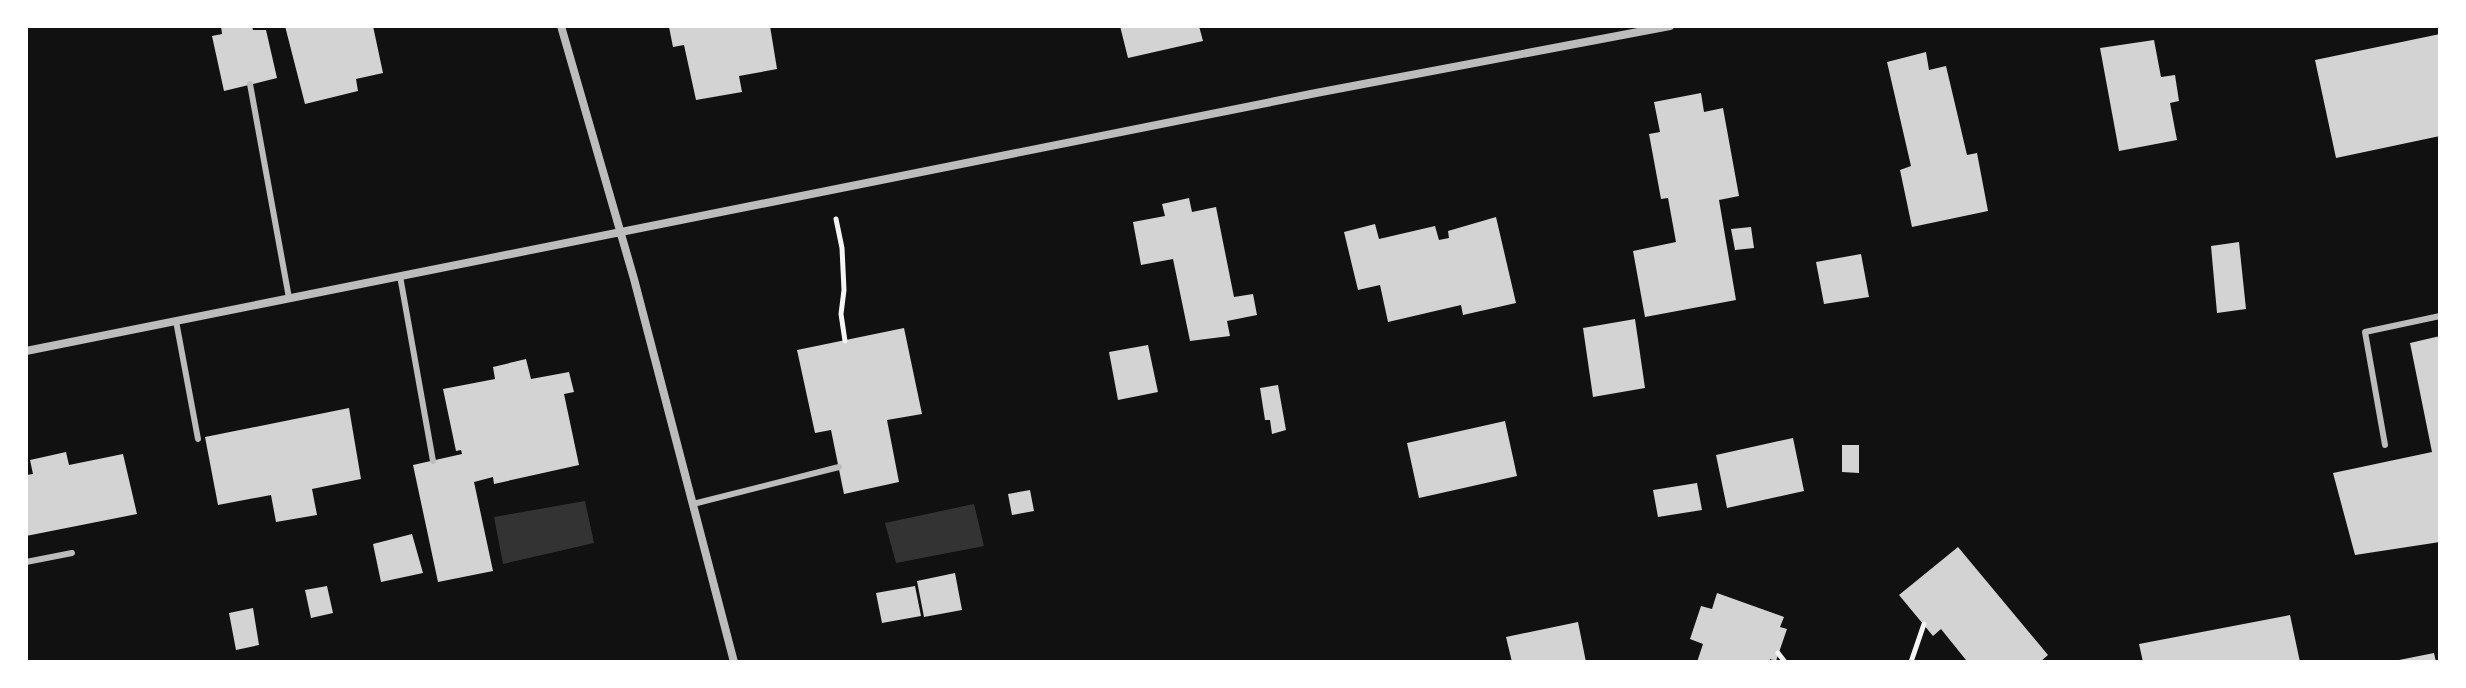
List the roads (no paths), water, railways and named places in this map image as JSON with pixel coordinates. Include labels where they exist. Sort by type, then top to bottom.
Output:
[{"type":"street","points":[[561,26],[620,232],[734,662]]},
{"type":"street","points":[[26,351],[1316,93],[1670,26]]},
{"type":"lane","points":[[250,84],[289,298]]},
{"type":"lane","points":[[400,276],[433,461]]},
{"type":"lane","points":[[2385,445],[2365,332],[2440,316]]},
{"type":"lane","points":[[176,321],[198,439]]},
{"type":"lane","points":[[693,504],[839,467]]},
{"type":"lane","points":[[26,562],[72,553]]}]
